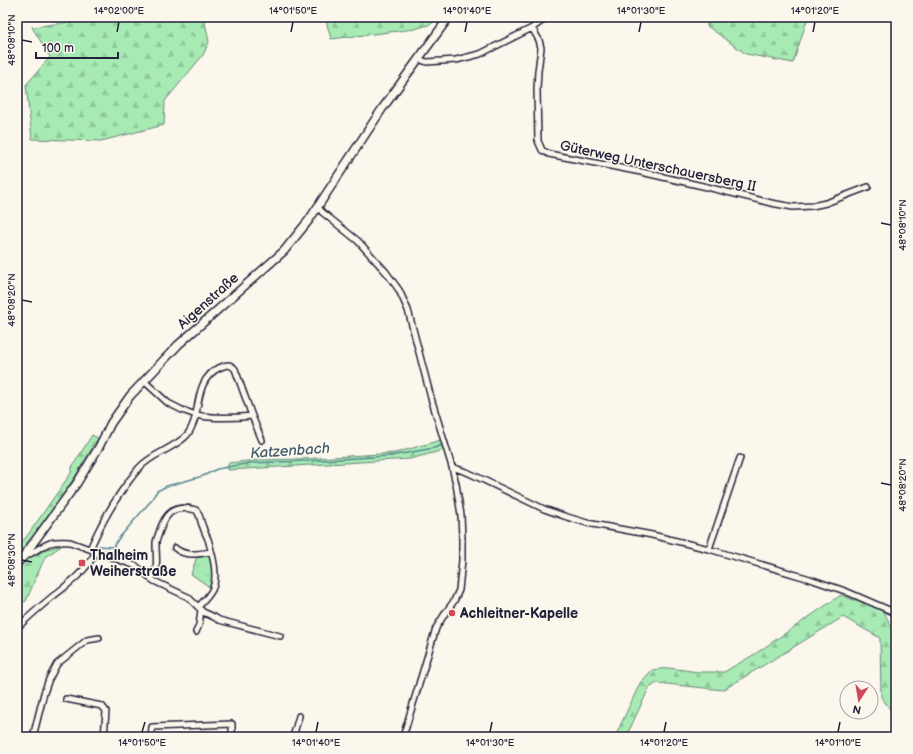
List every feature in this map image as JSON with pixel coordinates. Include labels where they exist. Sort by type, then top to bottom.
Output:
[{"type":"street","name":"Aigenstraße","points":[[17,564],[77,483],[99,447],[111,423],[130,396],[178,345],[284,251],[309,220],[382,109],[449,17]]},
{"type":"street","points":[[418,59],[427,62],[456,60],[480,54],[532,28],[548,17]]},
{"type":"street","name":"Güterweg Unterschauersberg II","points":[[532,28],[539,40],[541,48],[537,89],[538,141],[542,150],[549,154],[640,172],[793,207],[812,206],[826,203],[868,187]]},
{"type":"street","points":[[318,207],[322,212],[358,241],[386,272],[399,290],[408,310],[431,398],[452,467],[461,515],[462,560],[459,590],[454,601],[436,628],[403,737]]},
{"type":"street","points":[[90,549],[103,522],[121,491],[141,466],[187,435],[193,426],[199,396],[204,382],[215,369],[228,364],[235,369],[262,440]]},
{"type":"street","points":[[144,381],[168,403],[196,415],[208,418],[252,416]]},
{"type":"street","points":[[709,549],[740,458]]},
{"type":"street","points":[[452,467],[544,509],[564,516],[587,523],[652,535],[709,549],[810,579],[845,591],[896,613]]},
{"type":"street","points":[[151,579],[157,567],[156,545],[158,536],[167,516],[174,510],[183,509],[198,512],[208,540],[215,572],[213,587],[199,609],[199,625],[196,632]]},
{"type":"street","points":[[23,557],[51,543],[70,542],[136,566],[151,579],[188,597],[205,614],[219,620],[280,636]]},
{"type":"street","points":[[175,548],[180,552],[188,554],[211,552]]},
{"type":"street","points":[[17,628],[28,617],[73,581],[83,571],[96,552]]},
{"type":"street","points":[[33,737],[44,693],[57,664],[87,640],[99,638]]},
{"type":"street","points":[[66,699],[102,706],[106,711],[104,737]]},
{"type":"street","points":[[293,737],[299,716]]},
{"type":"street","points":[[151,737],[152,727],[232,724],[232,737]]},
{"type":"green space","points":[[110,17],[204,17],[209,42],[203,55],[165,101],[164,125],[101,141],[32,139],[26,85],[50,57],[32,27]]},
{"type":"green space","points":[[325,17],[441,17],[431,24],[415,29],[331,39]]},
{"type":"green space","points":[[706,17],[808,17],[793,63],[746,54],[707,26]]},
{"type":"green space","points":[[92,435],[98,438],[47,520],[25,559],[47,549],[63,545],[45,557],[26,601],[17,606],[17,547],[27,536],[71,473],[72,467]]},
{"type":"green space","points":[[441,440],[444,450],[410,459],[228,470],[228,463],[258,460],[302,459],[395,453]]},
{"type":"green space","points":[[209,554],[213,571],[211,588],[191,574],[197,556]]},
{"type":"green space","points":[[841,595],[854,600],[859,599],[882,608],[896,636],[896,698],[890,709],[881,697],[880,638],[843,617],[723,690],[657,683],[649,688],[626,737],[615,737],[640,683],[652,670],[669,668],[699,672],[724,672],[755,654]]},
{"type":"waterway","name":"Katzenbach","points":[[99,546],[113,547],[150,502],[157,491],[167,486],[203,476],[217,469],[250,463],[390,456],[434,448],[442,445]]},
{"type":"waterway","name":"Katzenbach","points":[[33,610],[47,598]]},
{"type":"place","name":"Thalheim Weiherstraße","points":[[82,563]]},
{"type":"place","name":"Achleitner-Kapelle","points":[[452,613]]}]
